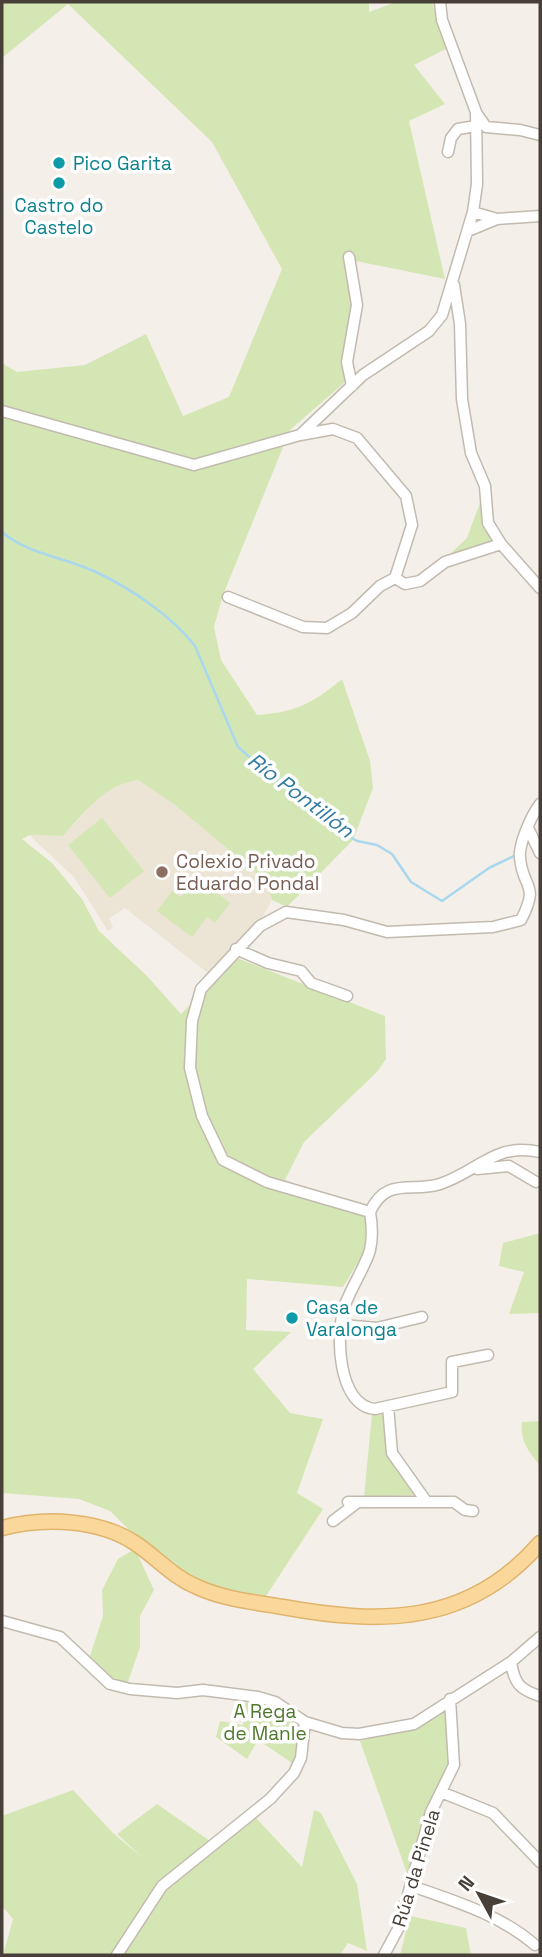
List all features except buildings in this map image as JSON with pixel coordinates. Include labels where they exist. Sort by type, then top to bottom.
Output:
[{"type":"main road","points":[[2,1528],[61,1522],[89,1525],[135,1543],[176,1577],[198,1588],[233,1598],[349,1617],[424,1615],[457,1604],[508,1574],[540,1543]]},
{"type":"street","points":[[440,2],[442,20],[476,112],[486,127],[540,135]]},
{"type":"street","points":[[300,435],[352,386],[429,331],[442,314],[473,212],[477,184],[476,112]]},
{"type":"street","points":[[448,152],[451,138],[458,129],[476,126]]},
{"type":"street","points":[[473,212],[498,219]]},
{"type":"street","points":[[468,231],[498,219],[540,216]]},
{"type":"street","points":[[349,257],[357,305],[347,362],[352,386]]},
{"type":"street","points":[[453,279],[460,324],[462,399],[471,453],[485,486],[488,523],[501,544],[540,588]]},
{"type":"street","points":[[2,411],[194,465],[300,435],[333,429],[357,438],[406,496],[412,525],[395,578],[380,586],[352,613],[327,628],[303,627],[228,597]]},
{"type":"street","points":[[395,578],[405,584],[416,584],[445,562],[501,544]]},
{"type":"street","points":[[540,804],[528,822],[540,853]]},
{"type":"street","points":[[370,1212],[267,1182],[223,1160],[202,1116],[190,1068],[192,1021],[201,989],[260,926],[286,912],[344,920],[387,932],[512,924],[521,920],[530,902],[531,889],[519,860],[520,849],[529,830]]},
{"type":"street","points":[[236,949],[268,963],[301,971],[311,983],[347,996]]},
{"type":"street","points":[[488,1355],[453,1362],[452,1392],[388,1406],[364,1407],[352,1393],[341,1369],[343,1308],[370,1252],[370,1212],[375,1199],[386,1192],[406,1186],[438,1185],[504,1150],[524,1148],[540,1152]]},
{"type":"street","points":[[464,1172],[488,1166],[509,1166],[536,1182]]},
{"type":"street","points":[[342,1325],[377,1328],[422,1317]]},
{"type":"street","points":[[388,1406],[392,1454],[426,1501]]},
{"type":"street","points":[[333,1521],[353,1502],[454,1502],[465,1510],[473,1511]]},
{"type":"street","points":[[2,1621],[60,1637],[110,1684],[130,1689],[177,1693],[203,1690],[258,1697],[275,1702],[305,1722],[342,1733],[377,1731],[414,1724],[511,1662],[540,1637]]},
{"type":"street","points":[[511,1662],[514,1679],[523,1691],[540,1696]]},
{"type":"street","name":"Rúa da Pinela","points":[[384,1955],[399,1927],[431,1812],[454,1765],[450,1699]]},
{"type":"street","points":[[117,1955],[162,1886],[270,1800],[294,1773],[301,1758],[305,1722]]},
{"type":"street","points":[[441,1792],[493,1813],[540,1862]]},
{"type":"street","points":[[412,1886],[471,1907],[508,1925],[535,1945]]},
{"type":"shaded area","name":"Colexio Privado Eduardo Pondal","points":[[138,780],[175,805],[265,880],[270,890],[272,900],[262,918],[209,974],[125,908],[109,918],[113,928],[108,931],[74,877],[29,835],[63,836],[99,797],[127,781]]},
{"type":"green space","points":[[2,2],[369,2],[369,12],[396,2],[432,2],[446,49],[414,65],[445,104],[409,121],[445,279],[346,259],[355,303],[345,382],[290,430],[223,595],[214,627],[221,660],[257,715],[283,712],[303,705],[322,695],[342,679],[370,761],[373,788],[353,840],[287,907],[272,900],[265,880],[175,805],[138,780],[105,793],[63,836],[30,835],[22,839],[52,863],[82,899],[99,931],[147,976],[181,1014],[237,958],[385,1016],[386,1059],[377,1072],[304,1142],[285,1180],[365,1215],[366,1249],[343,1287],[247,1279],[246,1330],[291,1332],[253,1369],[290,1413],[323,1419],[297,1493],[323,1509],[266,1596],[216,1587],[170,1570],[110,1511],[79,1499],[2,1493],[2,363],[17,372],[85,365],[146,334],[183,416],[229,397],[282,269],[212,142],[68,4],[2,58]]},
{"type":"green space","points":[[481,500],[494,544],[449,555],[467,538]]},
{"type":"green space","points":[[102,818],[144,871],[110,898],[68,845]]},
{"type":"green space","points":[[196,877],[230,903],[215,923],[207,917],[192,937],[157,911],[172,891],[181,897]]},
{"type":"green space","points":[[540,1233],[540,1313],[509,1314],[524,1272],[499,1266],[503,1243]]},
{"type":"green space","points":[[387,1413],[389,1454],[417,1495],[364,1497],[372,1414]]},
{"type":"green space","points":[[540,1421],[540,1466],[526,1446],[522,1435],[522,1422]]},
{"type":"green space","points":[[135,1549],[154,1590],[140,1616],[140,1647],[127,1685],[108,1677],[89,1659],[103,1616],[102,1590],[118,1559]]},
{"type":"green space","name":"A Rega de Manle","points":[[246,1699],[272,1704],[298,1721],[295,1765],[258,1740],[247,1759],[216,1737],[220,1721],[243,1725]]},
{"type":"green space","points":[[445,1706],[449,1730],[448,1770],[409,1879],[360,1741],[417,1726]]},
{"type":"green space","points":[[73,1790],[113,1833],[143,1858],[117,1834],[157,1804],[210,1841],[205,1857],[256,1818],[302,1867],[314,1810],[321,1813],[357,1884],[367,1951],[348,1943],[340,1955],[3,1955],[13,1919],[2,1906],[2,1816]]},
{"type":"green space","points":[[410,1916],[466,1928],[471,1955],[400,1955]]},
{"type":"waterway","name":"Río Pontillón","points":[[2,532],[35,551],[84,567],[109,579],[175,624],[195,646],[238,747],[308,808],[342,832],[357,841],[377,845],[392,854],[411,882],[442,901],[489,868],[516,855]]},
{"type":"place","name":"Pico Garita","points":[[59,163]]},
{"type":"place","name":"Castro do Castelo","points":[[59,183]]},
{"type":"place","name":"Colexio Privado Eduardo Pondal","points":[[162,872]]},
{"type":"place","name":"Casa de Varalonga","points":[[292,1318]]}]
